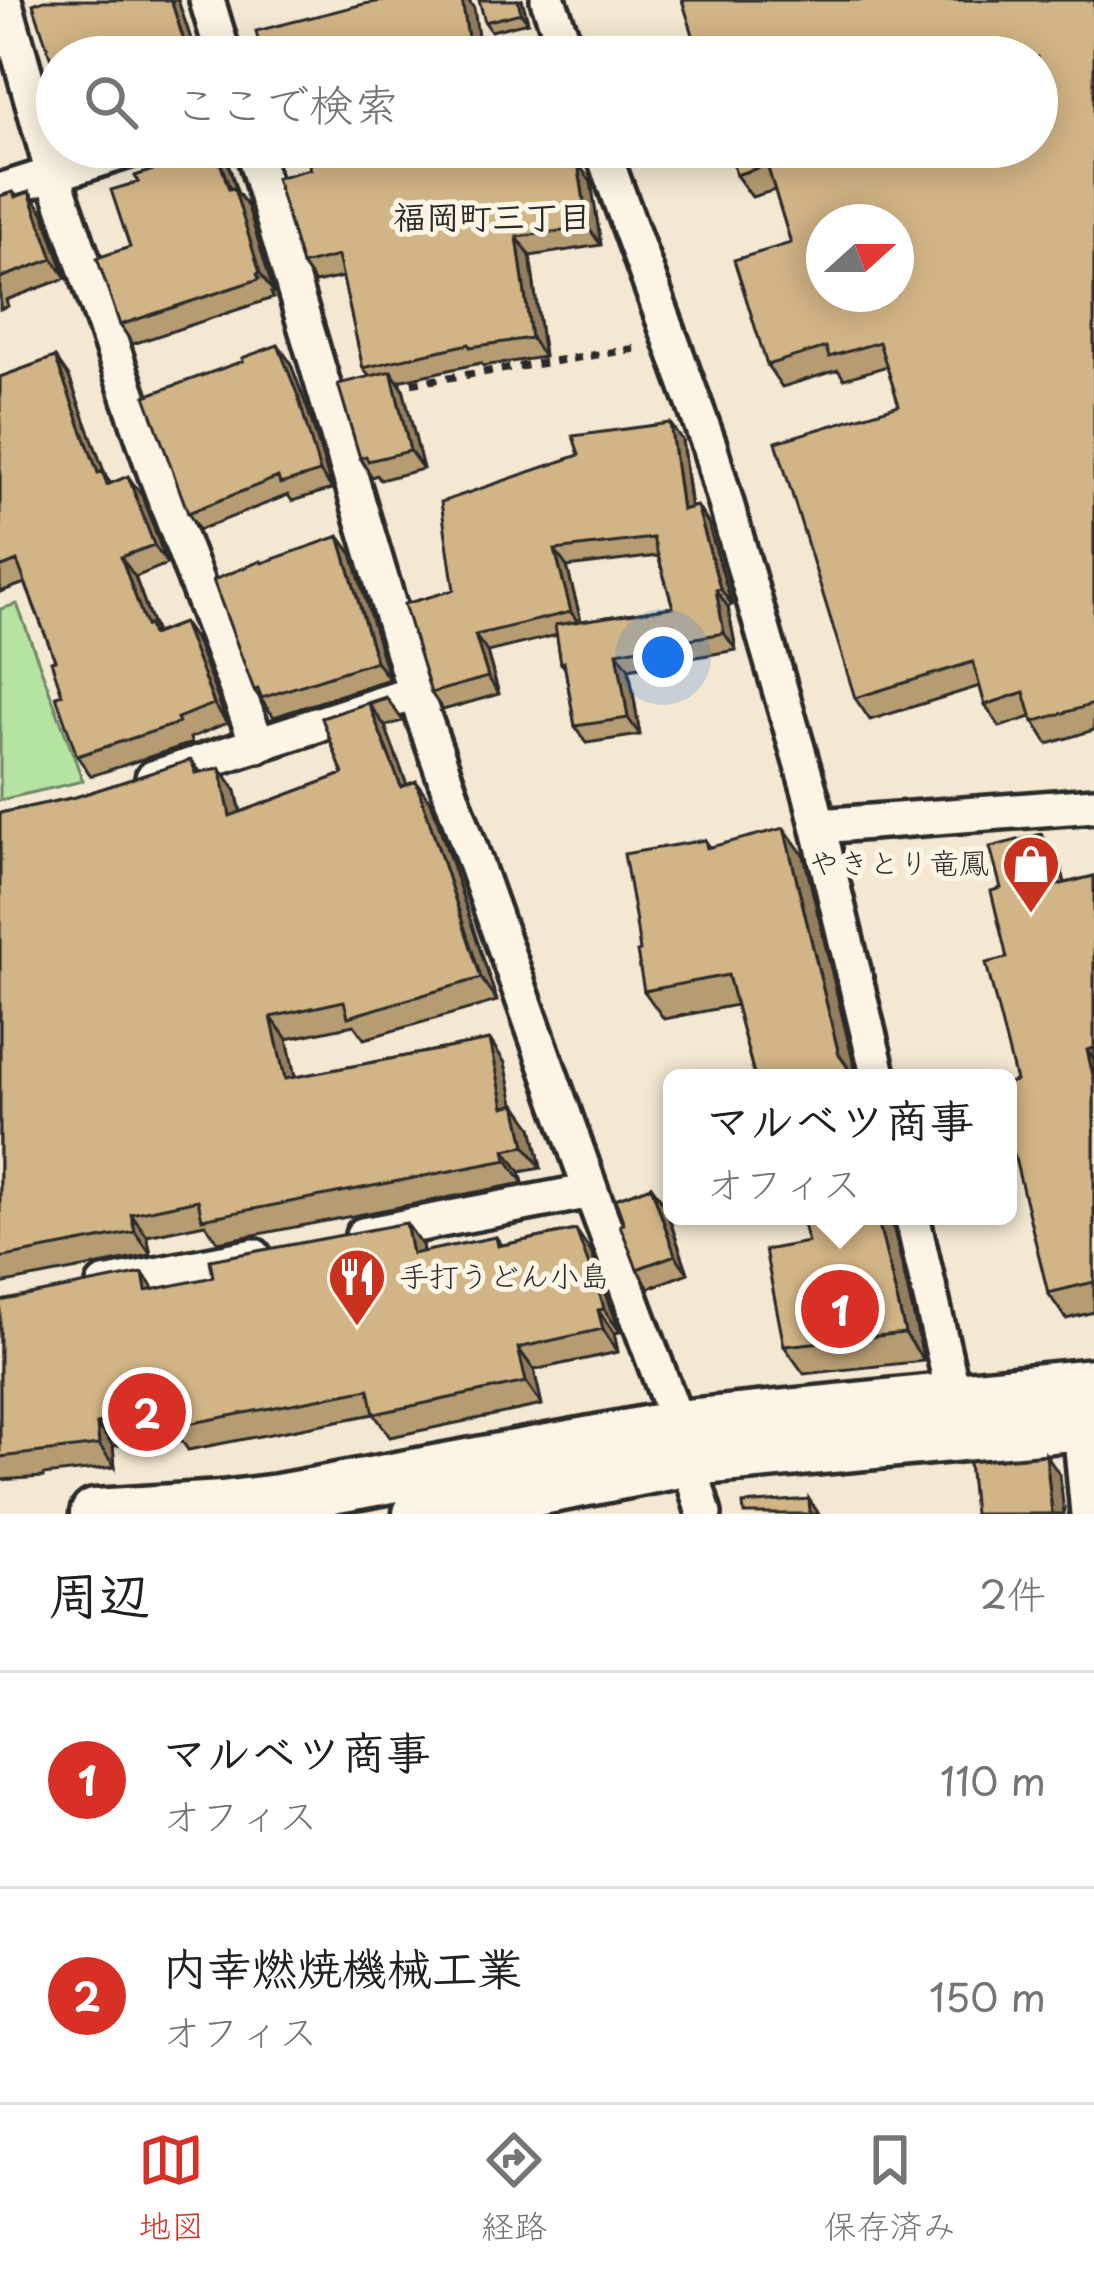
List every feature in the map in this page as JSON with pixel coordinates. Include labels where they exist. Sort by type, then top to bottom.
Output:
[{"type":"street","points":[[4,0],[36,114]]},
{"type":"street","points":[[207,0],[218,36]]},
{"type":"street","points":[[548,0],[561,36]]},
{"type":"street","points":[[51,168],[155,472],[258,745]]},
{"type":"street","points":[[0,191],[72,168]]},
{"type":"street","points":[[258,168],[415,694],[684,1443],[704,1514]]},
{"type":"street","points":[[609,168],[709,446],[819,826],[877,1069]]},
{"type":"street","points":[[130,785],[415,694]]},
{"type":"street","points":[[819,826],[1094,806]]},
{"type":"street","points":[[337,1240],[591,1191]]},
{"type":"street","points":[[914,1225],[954,1397]]},
{"type":"street","points":[[68,1292],[292,1249]]},
{"type":"street","points":[[94,1514],[278,1499],[684,1443],[954,1397],[1086,1404]]},
{"type":"street","points":[[418,1514],[684,1443],[1086,1404]]},
{"type":"street","points":[[1086,1404],[1088,1514]]},
{"type":"path","points":[[327,398],[672,344]]},
{"type":"green space","points":[[17,604],[83,781],[0,800],[0,609]]},
{"type":"building","points":[[44,0],[171,0],[182,36],[43,36],[33,4]]},
{"type":"building","points":[[462,0],[468,36],[257,36],[256,31],[364,4]]},
{"type":"building","points":[[479,0],[518,0],[521,13],[485,22]]},
{"type":"building","points":[[682,0],[1094,0],[1094,704],[1033,722],[1024,692],[985,705],[973,662],[855,698],[776,442],[899,405],[879,342],[829,357],[826,347],[767,365],[734,260],[791,243],[768,168],[1058,168],[1058,36],[693,36]]},
{"type":"building","points":[[159,168],[222,168],[229,189],[234,188],[259,279],[120,325],[97,258],[130,247],[111,190],[138,182],[135,176]]},
{"type":"building","points":[[579,168],[588,227],[517,237],[531,338],[469,344],[363,368],[338,256],[302,265],[276,178],[310,169]]},
{"type":"building","points":[[13,192],[15,197],[29,192],[53,259],[0,278],[0,196]]},
{"type":"building","points":[[278,345],[320,472],[280,484],[278,477],[188,513],[145,396]]},
{"type":"building","points":[[55,357],[98,473],[102,471],[107,485],[128,476],[154,545],[121,557],[146,626],[152,635],[183,623],[214,704],[177,718],[179,723],[77,756],[56,696],[62,694],[51,661],[55,660],[17,561],[0,568],[0,377]]},
{"type":"building","points":[[391,371],[410,451],[368,461],[366,456],[360,458],[338,384]]},
{"type":"building","points":[[670,423],[682,510],[697,506],[720,588],[716,590],[724,633],[617,652],[628,718],[575,726],[555,625],[673,607],[653,538],[555,550],[571,612],[475,635],[488,677],[431,693],[404,604],[454,590],[441,502],[579,455],[573,436]]},
{"type":"building","points":[[339,536],[376,661],[262,698],[254,690],[213,580]]},
{"type":"building","points":[[386,697],[369,704],[401,787],[416,781],[481,978],[348,1017],[344,1001],[271,1017],[285,1079],[490,1040],[504,1107],[516,1104],[525,1146],[505,1150],[507,1160],[202,1219],[198,1200],[131,1214],[135,1232],[0,1258],[0,813],[76,797],[191,760],[196,773],[220,768],[230,816],[343,774],[322,718]]},
{"type":"building","points":[[784,828],[839,1055],[848,1069],[753,1069],[728,975],[644,991],[624,854],[705,840],[707,848]]},
{"type":"building","points":[[1041,834],[1054,886],[1094,876],[1094,1048],[1087,1050],[1094,1080],[1094,1282],[1048,1293],[1017,1167],[1017,1069],[1013,1069],[986,963],[1007,958],[991,891],[1001,888],[990,847]]},
{"type":"building","points":[[651,1186],[675,1255],[637,1269],[615,1199]]},
{"type":"building","points":[[406,1223],[412,1254],[496,1237],[498,1246],[576,1230],[602,1301],[604,1309],[598,1310],[603,1329],[518,1348],[526,1382],[374,1414],[369,1389],[172,1427],[169,1411],[97,1424],[99,1445],[0,1457],[0,1301],[143,1273],[146,1291],[213,1277],[210,1260]]},
{"type":"building","points":[[803,1225],[879,1225],[905,1333],[784,1346],[765,1250],[808,1242]]},
{"type":"building","points":[[1046,1455],[1052,1514],[974,1514],[969,1462]]},
{"type":"building","points":[[809,1499],[810,1514],[744,1514],[743,1504]]},
{"type":"place","name":"やきとり竜鳳","points":[[1031,915]]},
{"type":"place","name":"マルベツ商事","points":[[840,1309]]},
{"type":"place","name":"手打うどん小島","points":[[357,1328]]},
{"type":"place","name":"内幸燃焼機械工業","points":[[147,1412]]},
{"type":"district","name":"福岡町三丁目","points":[[492,217]]}]
